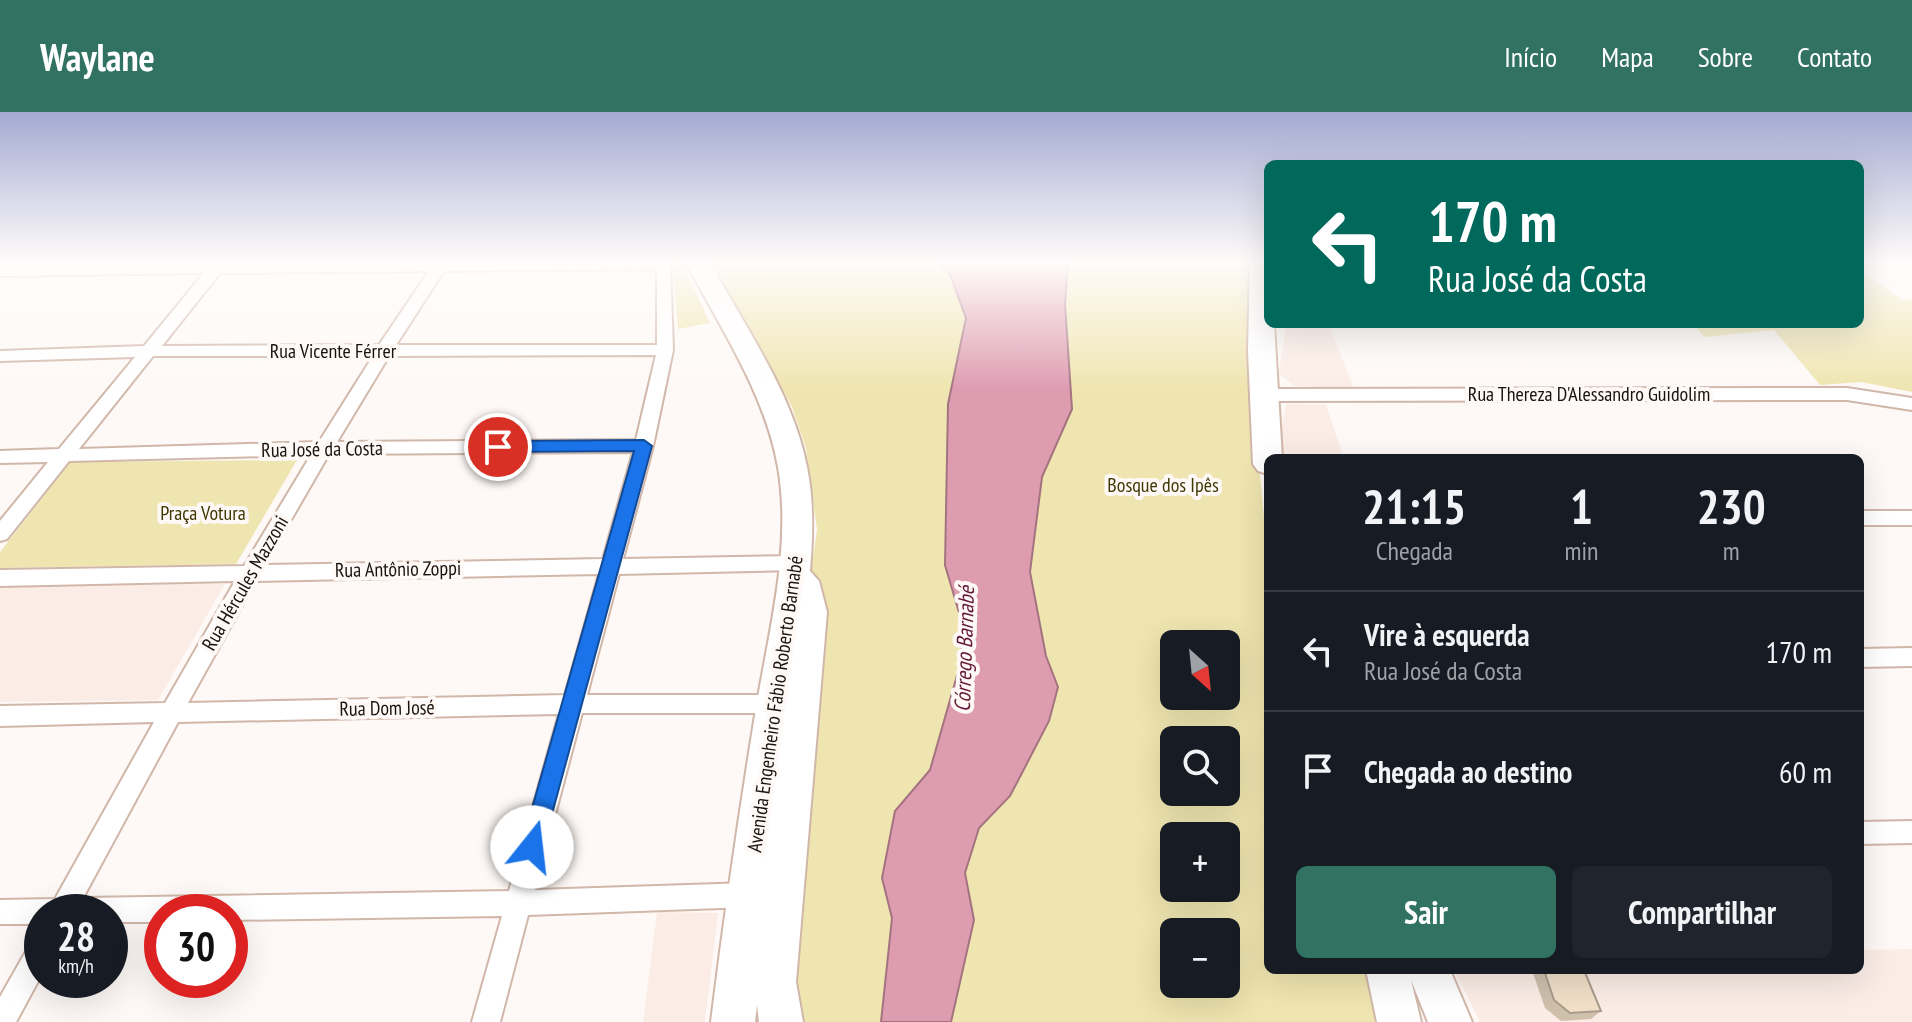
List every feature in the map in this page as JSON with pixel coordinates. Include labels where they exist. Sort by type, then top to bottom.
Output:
[{"type":"main road","name":"Avenida Engenheiro Fábio Roberto Barnabé","points":[[720,304],[786,437],[795,496],[797,563],[733,1022]]},
{"type":"main road","points":[[1264,311],[1261,351],[1268,454]]},
{"type":"main road","points":[[781,1022],[775,982],[810,612],[797,563]]},
{"type":"main road","points":[[749,895],[765,911],[777,962]]},
{"type":"main road","points":[[1388,974],[1399,1022]]},
{"type":"main road","points":[[1430,974],[1450,1022]]},
{"type":"street","points":[[0,534],[187,304]]},
{"type":"street","name":"Rua Hércules Mazzoni","points":[[72,894],[251,572],[324,448],[415,304]]},
{"type":"street","points":[[486,1022],[516,903],[644,446],[665,350],[664,304]]},
{"type":"street","name":"Rua Vicente Férrer","points":[[0,356],[149,351],[665,350]]},
{"type":"street","name":"Rua Thereza D'Alessandro Guidolim","points":[[1265,395],[1847,394],[1912,404]]},
{"type":"street","name":"Rua José da Costa","points":[[0,457],[324,448],[644,446]]},
{"type":"street","points":[[1864,518],[1912,518]]},
{"type":"street","name":"Rua Antônio Zoppi","points":[[0,578],[797,563]]},
{"type":"street","points":[[1864,658],[1912,657]]},
{"type":"street","name":"Rua Dom José","points":[[0,716],[572,704],[775,704]]},
{"type":"street","points":[[1864,833],[1912,832]]},
{"type":"street","points":[[128,911],[749,895]]},
{"type":"street","points":[[0,912],[24,912]]},
{"type":"street","points":[[1,1022],[24,980]]},
{"type":"shaded area","points":[[1285,328],[1331,328],[1354,389],[1295,386],[1279,374]]},
{"type":"shaded area","points":[[1286,404],[1326,405],[1343,454],[1280,454],[1279,443]]},
{"type":"shaded area","points":[[225,584],[158,700],[0,702],[0,586]]},
{"type":"shaded area","points":[[657,912],[718,913],[705,1022],[643,1022]]},
{"type":"shaded area","points":[[1912,949],[1912,1022],[1480,1022],[1456,974],[1864,974],[1864,950]]},
{"type":"green space","points":[[676,304],[701,304],[710,323],[678,329]]},
{"type":"green space","points":[[735,304],[961,304],[966,318],[948,404],[945,565],[963,626],[960,665],[930,770],[895,811],[882,878],[892,918],[881,1022],[797,1022],[793,1005],[810,577],[817,530],[806,448],[792,407]]},
{"type":"green space","name":"Bosque dos Ipês","points":[[1065,304],[1256,304],[1253,398],[1264,518],[1264,974],[1376,974],[1381,1007],[1376,1022],[951,1022],[974,920],[965,873],[979,828],[1010,796],[1057,687],[1046,656],[1030,572],[1042,477],[1072,409]]},
{"type":"green space","points":[[1864,304],[1912,304],[1912,392],[1861,382],[1820,385],[1774,330],[1704,337],[1696,328],[1864,328]]},
{"type":"green space","name":"Praça Votura","points":[[297,460],[236,564],[0,568],[0,552],[70,462]]},
{"type":"water","name":"Córrego Barnabé","points":[[961,304],[1065,304],[1072,409],[1042,477],[1030,572],[1046,656],[1058,687],[1049,721],[1010,796],[979,828],[965,873],[974,920],[951,1022],[881,1022],[892,918],[882,878],[895,811],[930,770],[960,665],[963,626],[945,565],[948,404],[966,318]]},
{"type":"building","points":[[1545,974],[1586,974],[1601,1011],[1570,1013],[1554,1000]]},
{"type":"route","points":[[498,447],[644,446],[532,847]]}]
